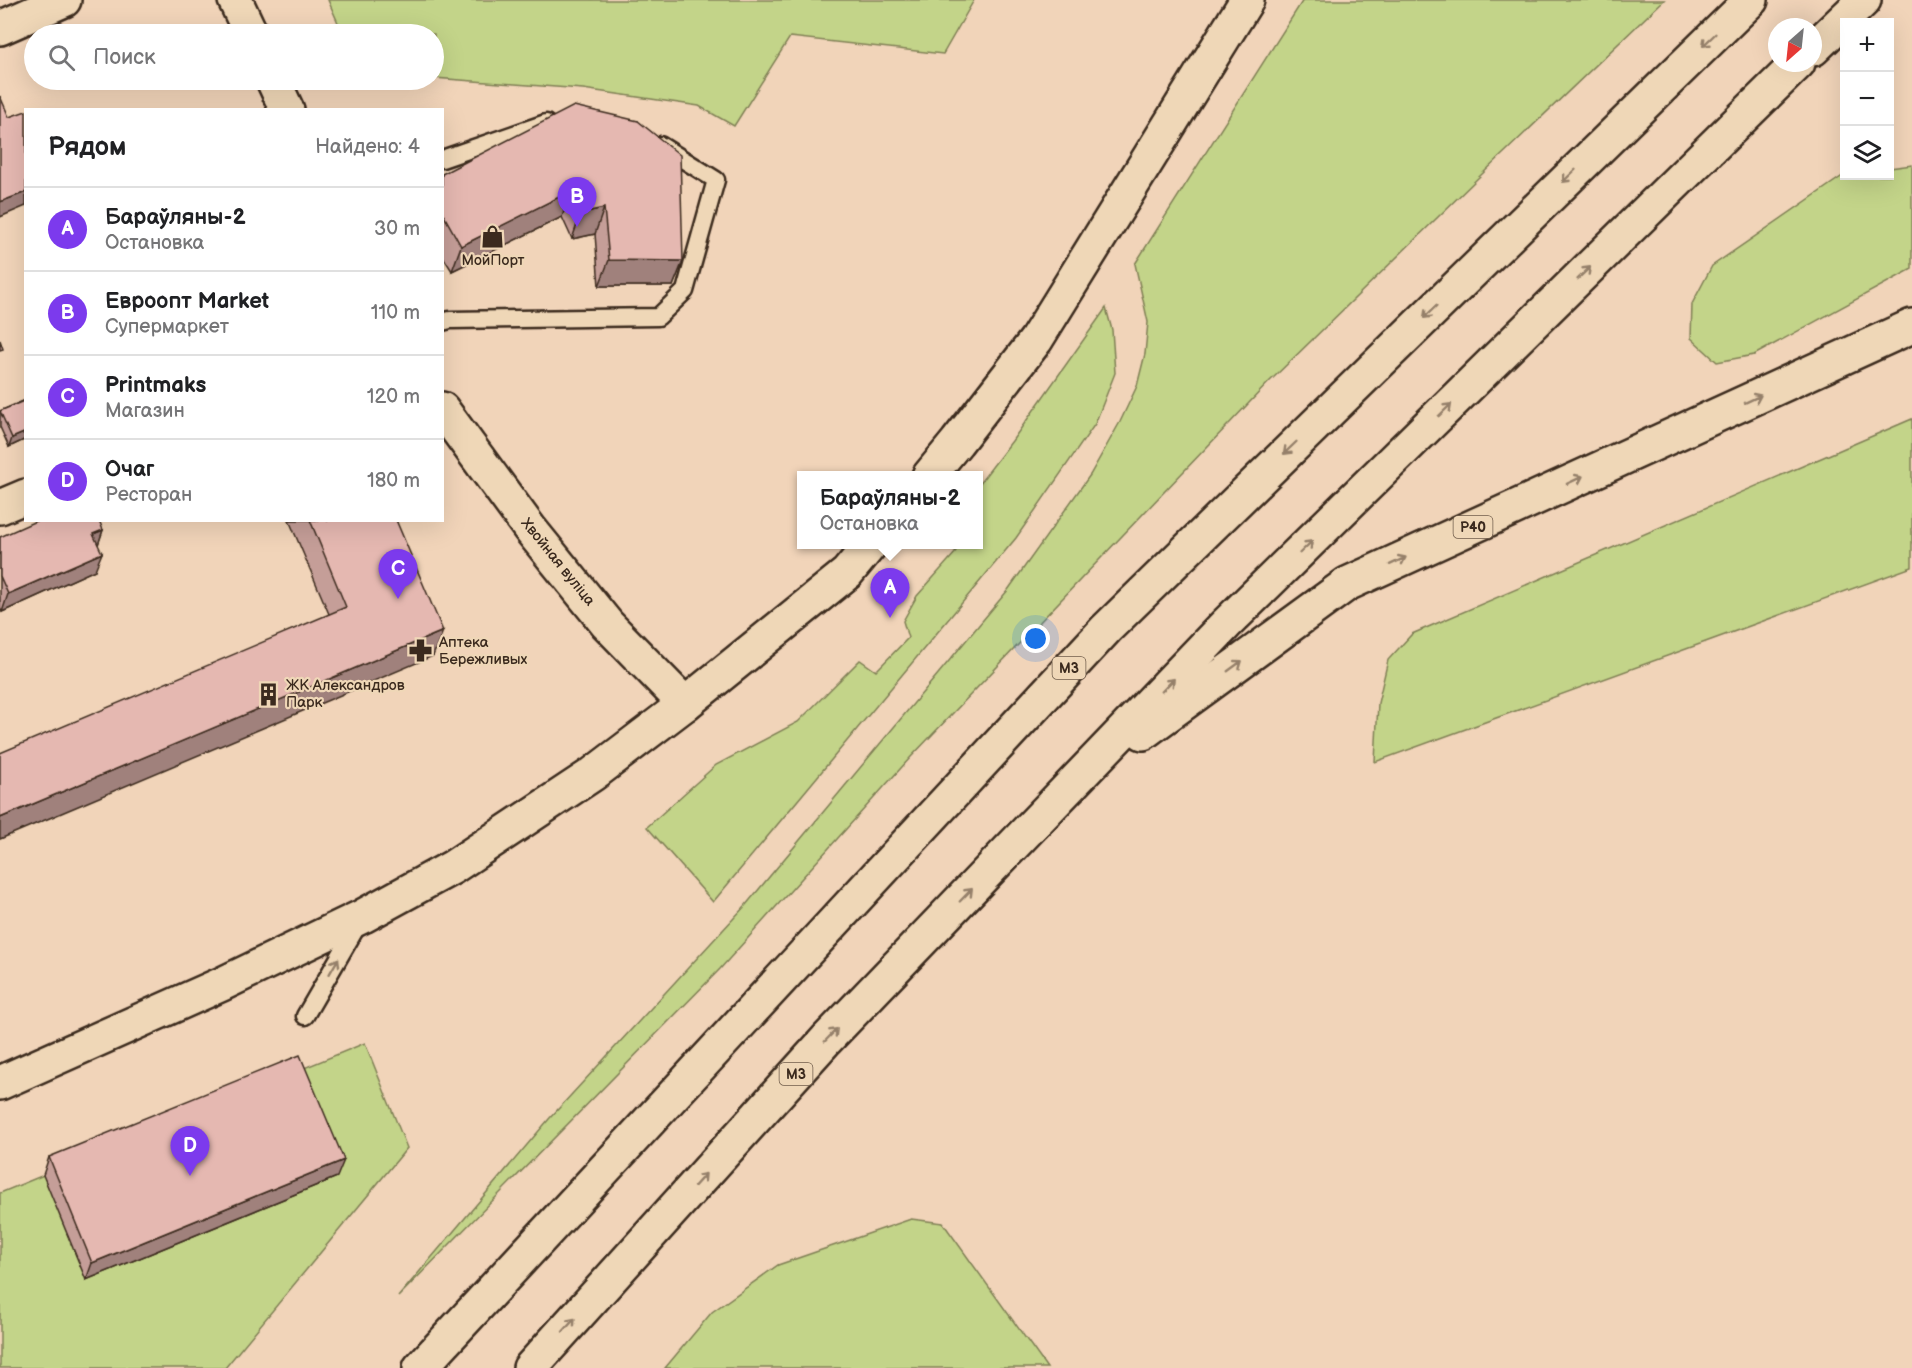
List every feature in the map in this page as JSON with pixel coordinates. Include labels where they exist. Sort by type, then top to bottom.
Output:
[{"type":"main road","points":[[0,28],[64,0]]},
{"type":"main road","points":[[235,0],[246,24]]},
{"type":"main road","points":[[933,471],[1036,340],[1247,0]]},
{"type":"main road","name":"М3","points":[[420,1368],[1106,629],[1752,0]]},
{"type":"main road","points":[[1822,40],[1864,0]]},
{"type":"main road","name":"М3","points":[[530,1368],[826,1040],[1227,624],[1789,72]]},
{"type":"main road","points":[[278,90],[286,108]]},
{"type":"main road","name":"Р40","points":[[1069,787],[1347,584],[1912,326]]},
{"type":"main road","name":"Хвойная вуліца","points":[[444,412],[530,529],[608,624],[685,704]]},
{"type":"main road","points":[[0,507],[24,497]]},
{"type":"main road","points":[[0,1083],[222,984],[363,916],[453,867],[593,774],[685,704],[847,573],[867,549]]},
{"type":"lane","points":[[444,158],[559,119]]},
{"type":"lane","points":[[445,316],[658,317],[685,291],[716,180],[653,141],[643,138]]},
{"type":"lane","points":[[305,1016],[363,916]]},
{"type":"green space","points":[[328,0],[974,0],[943,54],[790,37],[734,126],[699,106],[583,89],[444,79],[444,24],[339,24]]},
{"type":"green space","points":[[1303,0],[1664,0],[1269,382],[910,758],[720,969],[398,1297],[549,1119],[745,906],[1008,590],[1090,475],[1137,386],[1145,354],[1148,322],[1135,264]]},
{"type":"green space","points":[[1912,165],[1912,269],[1754,355],[1717,362],[1691,338],[1692,304],[1712,266],[1840,178],[1840,180],[1894,180],[1894,167]]},
{"type":"green space","points":[[1106,308],[1112,330],[1115,373],[1095,424],[1016,538],[713,902],[647,827],[716,765],[798,722],[860,660],[876,671],[908,638],[903,621],[917,596],[956,552],[954,549],[983,549],[983,479]]},
{"type":"green space","points":[[1912,419],[1912,567],[1375,762],[1378,703],[1388,660],[1412,634]]},
{"type":"green space","points":[[365,1043],[407,1148],[225,1368],[0,1368],[0,1193]]},
{"type":"green space","points":[[911,1219],[943,1223],[1047,1368],[665,1368],[712,1312],[778,1265]]},
{"type":"building","points":[[0,96],[9,117],[24,112],[24,193],[0,202]]},
{"type":"building","points":[[574,106],[638,121],[680,155],[683,261],[609,260],[604,208],[581,213],[571,191],[461,246],[444,216],[444,173]]},
{"type":"building","points":[[24,401],[24,433],[12,438],[0,411]]},
{"type":"building","points":[[34,522],[100,522],[103,530],[93,534],[102,553],[8,594],[0,576],[0,537]]},
{"type":"building","name":"ЖК Александров Парк","points":[[311,522],[397,522],[443,631],[0,818],[0,753],[346,607]]},
{"type":"building","points":[[300,1055],[344,1160],[92,1263],[49,1157]]},
{"type":"place","name":"Евроопт Market","points":[[577,227]]},
{"type":"place","name":"МойПорт","points":[[493,236]]},
{"type":"place","name":"Printmaks","points":[[398,599]]},
{"type":"place","name":"Бараўляны-2","points":[[890,618]]},
{"type":"place","name":"Аптека Бережливых","points":[[421,651]]},
{"type":"place","name":"ЖК Александров Парк","points":[[268,694]]},
{"type":"place","name":"Очаг","points":[[190,1176]]}]
